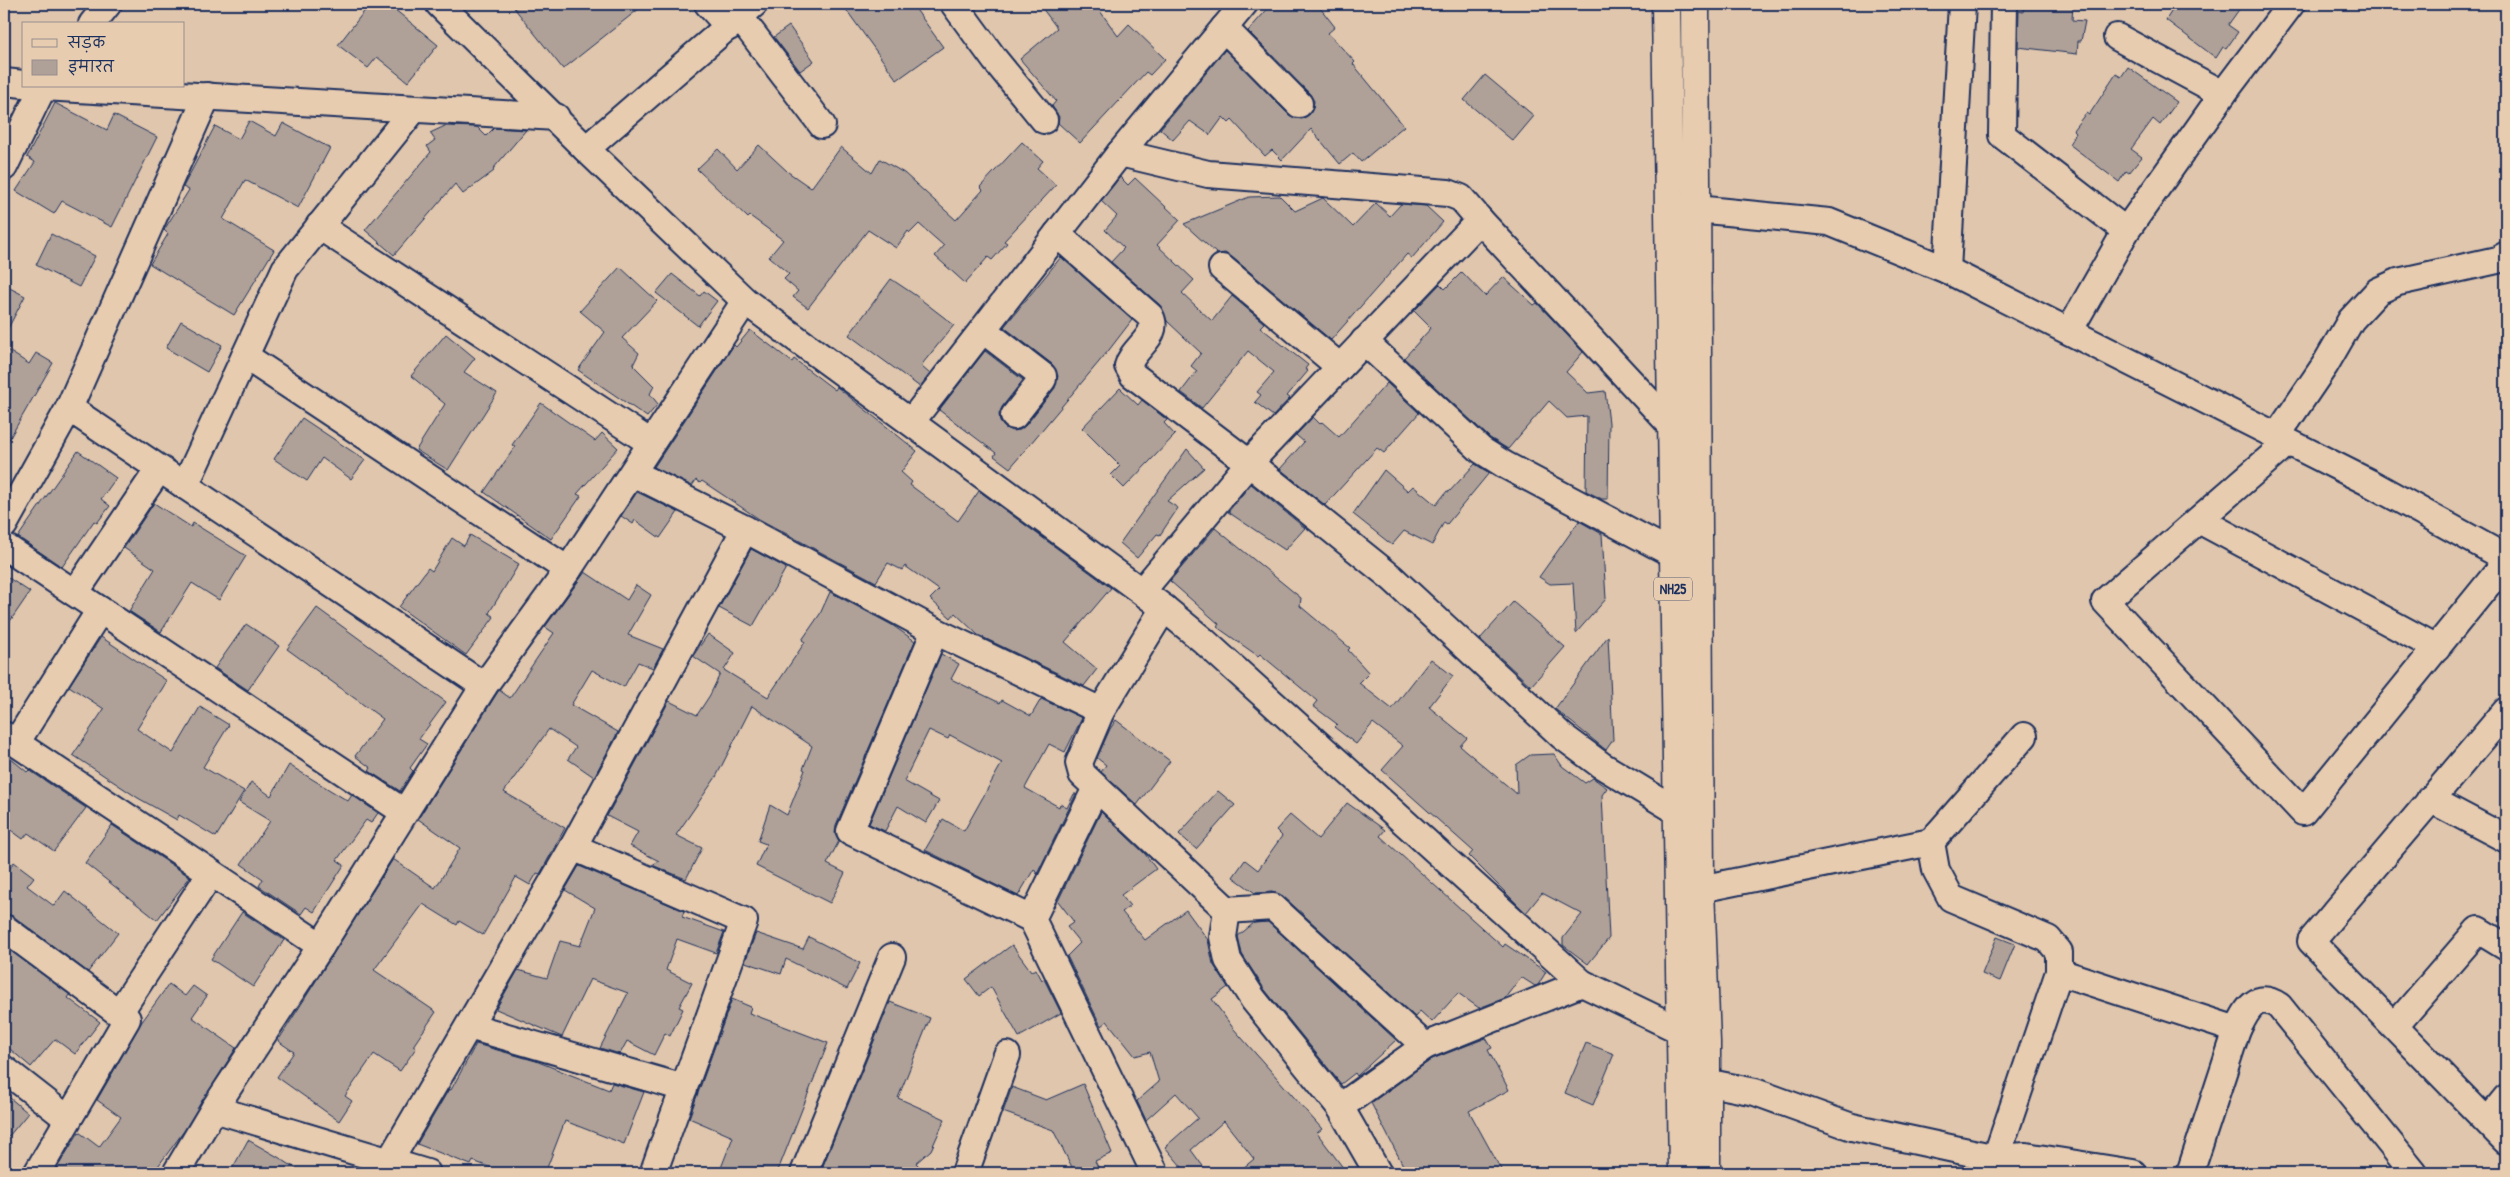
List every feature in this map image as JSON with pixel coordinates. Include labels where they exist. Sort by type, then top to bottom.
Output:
[{"type":"main road","name":"NH25","points":[[1666,4],[1677,811],[1694,1037]]},
{"type":"main road","name":"NH25","points":[[1683,1173],[1693,1081],[1700,888],[1695,4]]},
{"type":"main road","name":"NH25","points":[[1693,1081],[1706,1173]]},
{"type":"street","points":[[94,22],[108,4]]},
{"type":"street","points":[[439,4],[556,117],[586,149],[745,301],[1142,590],[1204,640],[1582,983],[1694,1037]]},
{"type":"street","points":[[708,4],[741,15],[822,125]]},
{"type":"street","points":[[954,4],[995,60],[1044,120]]},
{"type":"street","points":[[911,422],[1120,153],[1244,4]]},
{"type":"street","points":[[1948,270],[1962,4]]},
{"type":"street","points":[[2004,4],[2002,135],[2126,231]]},
{"type":"street","points":[[2069,331],[2126,231],[2222,94],[2291,4]]},
{"type":"street","points":[[586,149],[741,15]]},
{"type":"street","points":[[1224,28],[1299,104]]},
{"type":"street","points":[[2117,37],[2222,94]]},
{"type":"street","points":[[4,82],[22,84]]},
{"type":"street","points":[[4,167],[42,88]]},
{"type":"street","points":[[76,88],[556,117]]},
{"type":"street","points":[[4,525],[69,408],[207,96]]},
{"type":"street","points":[[185,486],[285,269],[414,109]]},
{"type":"street","points":[[1120,153],[1208,174],[1448,193],[1460,198],[1671,425]]},
{"type":"street","points":[[1668,210],[1696,209],[1829,222],[1948,270],[2370,483],[2506,558]]},
{"type":"street","points":[[1142,590],[1249,463],[1480,220]]},
{"type":"street","points":[[319,226],[652,443]]},
{"type":"street","points":[[1057,234],[1150,316],[1153,322],[1152,332],[1131,356],[1128,366],[1133,374],[1249,463],[1392,578],[1508,688],[1562,736],[1601,765],[1677,811]]},
{"type":"street","points":[[2506,255],[2497,260],[2398,282],[2378,290],[2351,320],[2282,440],[2199,520],[2105,601],[2303,812],[2506,562]]},
{"type":"street","points":[[1222,268],[1340,367]]},
{"type":"street","points":[[176,1173],[214,1108],[320,946],[484,686],[568,570],[745,301]]},
{"type":"street","points":[[983,330],[1043,376],[1043,380],[1014,416]]},
{"type":"street","points":[[1364,341],[1481,450],[1505,465],[1673,554]]},
{"type":"street","points":[[245,356],[568,570]]},
{"type":"street","points":[[69,408],[484,686]]},
{"type":"street","points":[[75,593],[159,469]]},
{"type":"street","points":[[633,473],[745,528],[935,631],[1101,711]]},
{"type":"street","points":[[2199,520],[2437,648]]},
{"type":"street","points":[[389,1162],[573,847],[745,528]]},
{"type":"street","points":[[4,546],[404,812]]},
{"type":"street","points":[[1164,608],[1101,711],[1080,763],[1082,774],[1227,910],[1274,907],[1425,1046]]},
{"type":"street","points":[[100,610],[10,739],[320,946]]},
{"type":"street","points":[[935,631],[850,832],[1032,920],[1155,1173]]},
{"type":"street","points":[[2506,711],[2311,941],[2506,1141]]},
{"type":"street","points":[[1700,888],[1931,842],[2024,736]]},
{"type":"street","points":[[1032,920],[1096,788]]},
{"type":"street","points":[[2430,799],[2506,839]]},
{"type":"street","points":[[1931,842],[1936,870],[1951,898],[2048,939],[2059,952],[2059,972],[1993,1166]]},
{"type":"street","points":[[573,847],[744,922],[684,1088],[659,1172]]},
{"type":"street","points":[[119,1012],[211,873]]},
{"type":"street","points":[[1227,910],[1223,937],[1228,960],[1253,1000],[1340,1107],[1378,1173]]},
{"type":"street","points":[[4,928],[127,1018],[37,1173]]},
{"type":"street","points":[[2395,1026],[2478,930],[2506,948]]},
{"type":"street","points":[[804,1173],[892,957]]},
{"type":"street","points":[[2059,972],[2237,1030]]},
{"type":"street","points":[[1340,1107],[1425,1046],[1582,983]]},
{"type":"street","points":[[2190,1173],[2237,1030],[2248,1008],[2264,999],[2270,1000],[2279,1006],[2414,1173]]},
{"type":"street","points":[[470,1026],[684,1088]]},
{"type":"street","points":[[965,1173],[1007,1056]]},
{"type":"street","points":[[4,1069],[68,1119]]},
{"type":"street","points":[[1693,1081],[1755,1092],[1852,1127],[1993,1166],[2026,1156],[2133,1173]]},
{"type":"street","points":[[2488,1121],[2506,1099]]},
{"type":"street","points":[[214,1108],[427,1173]]},
{"type":"building","points":[[370,4],[388,4],[438,45],[408,82],[377,57],[368,68],[338,45]]},
{"type":"building","points":[[511,4],[645,4],[563,69]]},
{"type":"building","points":[[842,4],[912,4],[943,47],[897,80]]},
{"type":"building","points":[[1039,4],[1095,4],[1118,36],[1129,24],[1165,59],[1150,75],[1146,72],[1080,143],[1058,123],[1059,117],[1052,106],[1056,101],[1020,59],[1057,28]]},
{"type":"building","points":[[1272,4],[1317,4],[1335,27],[1328,33],[1355,62],[1353,64],[1404,126],[1361,162],[1353,153],[1340,164],[1311,129],[1282,160],[1272,150],[1265,156],[1232,120],[1229,123],[1223,117],[1210,135],[1190,121],[1173,140],[1160,129],[1225,50],[1289,115],[1302,119],[1310,114],[1314,101],[1310,94],[1248,31]]},
{"type":"building","points":[[2024,4],[2073,4],[2072,20],[2085,21],[2081,41],[2078,41],[2077,54],[2018,47],[2019,11],[2023,12]]},
{"type":"building","points":[[2176,4],[2243,4],[2228,25],[2238,32],[2226,49],[2223,47],[2216,58],[2166,20]]},
{"type":"building","points":[[789,26],[814,61],[800,71],[774,37]]},
{"type":"building","points":[[2128,67],[2177,102],[2160,125],[2153,119],[2131,149],[2142,157],[2129,173],[2126,171],[2119,182],[2069,144],[2076,133],[2073,130],[2086,113],[2089,115],[2116,74],[2121,77]]},
{"type":"building","points":[[1485,75],[1534,116],[1513,141],[1464,100]]},
{"type":"building","points":[[55,103],[107,130],[114,115],[157,137],[112,227],[62,201],[54,214],[16,191],[35,162],[27,157]]},
{"type":"building","points":[[249,121],[276,136],[283,123],[330,148],[298,208],[245,180],[223,219],[274,250],[234,315],[150,264],[168,234],[164,230],[189,190],[183,187],[215,126],[239,139]]},
{"type":"building","points":[[445,126],[477,127],[486,136],[494,128],[526,130],[493,169],[494,171],[463,194],[455,184],[394,255],[365,230],[431,152],[427,146],[435,140],[430,133]]},
{"type":"building","points":[[1022,142],[1043,161],[1037,168],[1056,185],[1004,241],[1007,243],[992,260],[988,257],[965,283],[935,256],[944,246],[919,224],[910,233],[908,231],[896,248],[868,230],[808,308],[793,297],[798,291],[784,279],[789,274],[769,257],[783,240],[750,216],[748,218],[697,169],[718,149],[737,169],[759,145],[788,172],[811,188],[841,147],[872,173],[880,159],[904,173],[956,220],[983,190],[980,187]]},
{"type":"building","points":[[1120,177],[1128,185],[1135,178],[1180,220],[1157,245],[1194,280],[1182,293],[1212,321],[1232,296],[1264,323],[1260,327],[1308,365],[1305,369],[1308,371],[1287,396],[1290,398],[1273,416],[1255,402],[1261,395],[1257,392],[1274,372],[1248,351],[1202,408],[1181,392],[1197,371],[1191,366],[1201,353],[1167,321],[1160,305],[1111,262],[1124,248],[1105,230],[1117,216],[1101,201]]},
{"type":"building","points":[[1280,196],[1295,211],[1323,198],[1353,227],[1376,203],[1390,216],[1401,204],[1426,206],[1443,222],[1412,258],[1407,254],[1331,340],[1232,257],[1225,253],[1217,254],[1184,224],[1249,197]]},
{"type":"building","points":[[51,234],[95,256],[79,287],[36,265]]},
{"type":"building","points":[[1061,257],[1132,320],[1010,468],[994,456],[996,453],[939,410],[985,351],[1023,380],[1002,407],[999,414],[1000,422],[1005,428],[1012,431],[1020,430],[1026,425],[1055,388],[1058,376],[1052,364],[1004,327]]},
{"type":"building","points":[[620,267],[657,301],[622,338],[639,353],[633,365],[654,386],[650,394],[658,404],[647,417],[578,370],[605,332],[580,311]]},
{"type":"building","points":[[1462,272],[1485,296],[1503,277],[1534,305],[1537,303],[1583,352],[1566,372],[1588,393],[1605,391],[1609,423],[1608,499],[1602,499],[1586,491],[1587,416],[1567,418],[1549,401],[1508,449],[1490,438],[1404,358],[1431,328],[1414,311],[1440,284],[1445,289]]},
{"type":"building","points":[[672,274],[700,296],[704,291],[717,301],[698,326],[656,293]]},
{"type":"building","points":[[891,279],[954,325],[923,363],[922,367],[930,374],[920,387],[849,335]]},
{"type":"building","points":[[4,285],[25,296],[4,336]]},
{"type":"building","points":[[181,321],[222,345],[207,372],[166,348]]},
{"type":"building","points":[[750,330],[792,362],[794,359],[835,390],[837,387],[917,451],[901,472],[912,482],[910,485],[958,521],[979,491],[1111,588],[1065,642],[1097,669],[1084,686],[978,635],[955,613],[951,618],[930,599],[939,590],[905,566],[902,570],[888,563],[876,582],[759,519],[702,481],[700,483],[696,480],[692,486],[654,467],[734,345],[736,347]]},
{"type":"building","points":[[446,334],[475,358],[464,372],[497,393],[448,470],[416,450],[445,404],[411,376]]},
{"type":"building","points":[[4,348],[29,364],[36,353],[53,363],[4,448]]},
{"type":"building","points":[[1387,383],[1419,413],[1384,453],[1377,448],[1325,505],[1280,469],[1304,442],[1296,435],[1313,417],[1320,424],[1322,422],[1339,437]]},
{"type":"building","points":[[1120,388],[1138,405],[1142,400],[1167,420],[1164,423],[1175,435],[1124,488],[1111,475],[1120,466],[1082,428]]},
{"type":"building","points":[[541,403],[595,441],[602,433],[618,448],[577,494],[581,496],[551,539],[484,492],[515,447],[512,445]]},
{"type":"building","points":[[302,418],[365,460],[351,479],[322,458],[307,481],[274,459]]},
{"type":"building","points":[[1187,449],[1204,468],[1167,501],[1178,508],[1160,535],[1157,534],[1137,558],[1120,543]]},
{"type":"building","points":[[78,451],[116,478],[101,499],[110,506],[97,523],[94,521],[62,567],[18,537]]},
{"type":"building","points":[[1475,464],[1489,473],[1447,524],[1444,522],[1432,545],[1404,531],[1392,545],[1353,514],[1384,470],[1408,491],[1413,486],[1436,505],[1447,491],[1449,492]]},
{"type":"building","points":[[1251,484],[1305,528],[1285,550],[1228,512]]},
{"type":"building","points":[[637,492],[678,512],[660,538],[635,520],[633,524],[621,516]]},
{"type":"building","points":[[154,503],[191,527],[193,523],[246,556],[219,600],[192,583],[161,632],[129,611],[155,569],[124,548]]},
{"type":"building","points":[[1579,521],[1602,534],[1606,599],[1576,633],[1573,583],[1550,584],[1539,577]]},
{"type":"building","points":[[1215,528],[1301,598],[1300,606],[1350,648],[1348,650],[1369,673],[1359,683],[1392,709],[1431,659],[1453,676],[1429,707],[1467,738],[1460,746],[1517,794],[1516,765],[1530,755],[1554,754],[1562,766],[1585,783],[1593,778],[1607,788],[1602,795],[1609,938],[1588,964],[1563,945],[1563,938],[1582,914],[1542,893],[1526,913],[1469,856],[1473,851],[1382,770],[1403,746],[1373,723],[1356,744],[1334,727],[1337,724],[1313,706],[1317,701],[1260,654],[1258,656],[1217,627],[1219,624],[1170,581]]},
{"type":"building","points":[[470,535],[519,564],[489,613],[494,617],[466,655],[399,607],[428,568],[432,571],[452,538],[464,546]]},
{"type":"building","points":[[751,549],[786,568],[753,626],[719,608]]},
{"type":"building","points":[[585,572],[627,600],[636,585],[651,595],[628,635],[663,649],[653,668],[638,662],[624,687],[592,670],[571,705],[618,732],[594,777],[568,759],[576,747],[549,729],[504,792],[565,828],[540,874],[537,873],[530,885],[516,877],[483,935],[459,921],[457,925],[423,904],[374,970],[436,1012],[413,1046],[416,1048],[400,1071],[374,1054],[345,1096],[352,1101],[339,1121],[277,1077],[294,1052],[278,1041],[393,859],[435,888],[441,879],[460,848],[418,819],[499,690],[510,698],[554,633],[545,627]]},
{"type":"building","points":[[4,575],[30,592],[4,630]]},
{"type":"building","points":[[830,592],[892,625],[915,641],[836,825],[835,833],[839,841],[827,864],[845,873],[830,903],[756,866],[766,844],[758,841],[770,805],[787,815],[805,770],[803,769],[812,746],[752,706],[716,777],[676,835],[702,848],[686,879],[652,865],[659,861],[630,846],[638,832],[607,816],[669,701],[697,715],[710,695],[720,674],[693,656],[708,634],[735,653],[724,670],[768,697],[805,642],[802,640],[820,614]]},
{"type":"building","points":[[1513,602],[1565,647],[1531,686],[1480,639]]},
{"type":"building","points":[[317,608],[446,702],[419,739],[427,744],[410,768],[413,771],[400,791],[369,771],[371,768],[355,756],[383,719],[287,649]]},
{"type":"building","points":[[246,624],[279,646],[248,690],[215,668]]},
{"type":"building","points":[[1608,636],[1613,740],[1606,750],[1555,709]]},
{"type":"building","points":[[101,637],[167,681],[137,729],[173,753],[200,707],[229,725],[203,767],[244,791],[216,837],[179,815],[177,820],[138,798],[73,755],[104,709],[69,686]]},
{"type":"building","points":[[941,654],[959,664],[951,679],[1000,703],[1002,700],[1031,716],[1041,699],[1082,718],[1065,752],[1049,744],[1025,788],[1059,807],[1060,804],[1067,808],[1074,794],[1076,794],[1037,874],[1034,869],[1018,896],[925,850],[943,819],[964,831],[1002,763],[950,735],[948,739],[929,730],[904,781],[939,801],[926,823],[898,806],[885,831],[869,824]]},
{"type":"building","points":[[1116,720],[1170,761],[1137,805],[1101,772],[1106,765],[1097,758]]},
{"type":"building","points":[[4,753],[27,772],[29,770],[86,808],[54,851],[28,833],[23,839],[4,825]]},
{"type":"building","points":[[289,765],[348,801],[352,795],[378,813],[371,823],[366,820],[337,860],[344,865],[314,912],[306,907],[301,914],[259,886],[263,879],[241,864],[270,821],[239,802],[251,782],[271,796]]},
{"type":"building","points":[[1218,791],[1235,805],[1196,849],[1179,834]]},
{"type":"building","points":[[1347,803],[1385,830],[1380,836],[1503,947],[1505,944],[1546,972],[1538,985],[1535,986],[1521,977],[1505,998],[1479,1008],[1458,993],[1432,1022],[1420,1011],[1415,1017],[1283,896],[1272,892],[1255,893],[1233,877],[1245,860],[1258,870],[1282,836],[1276,830],[1290,815],[1318,839]]},
{"type":"building","points":[[1101,812],[1145,854],[1156,869],[1121,895],[1130,906],[1122,912],[1145,940],[1186,910],[1208,940],[1213,964],[1228,987],[1212,999],[1233,1028],[1322,1129],[1317,1133],[1347,1173],[1237,1173],[1254,1159],[1224,1121],[1191,1150],[1208,1173],[1187,1173],[1165,1147],[1198,1118],[1176,1093],[1146,1120],[1137,1101],[1159,1082],[1150,1052],[1135,1056],[1107,1021],[1101,1026],[1067,956],[1080,943],[1067,927],[1074,922],[1058,901]]},
{"type":"building","points":[[112,825],[190,877],[157,920],[85,863]]},
{"type":"building","points":[[14,862],[34,877],[27,886],[54,906],[65,891],[118,933],[88,972],[13,916],[4,913],[4,876]]},
{"type":"building","points":[[579,866],[684,911],[682,917],[724,932],[716,953],[677,939],[666,970],[692,983],[679,1007],[683,1009],[670,1036],[665,1033],[654,1055],[627,1041],[620,1054],[600,1048],[628,993],[590,979],[562,1037],[496,1009],[518,970],[547,978],[560,941],[580,946],[595,908],[565,890]]},
{"type":"building","points":[[242,912],[284,940],[253,987],[211,959]]},
{"type":"building","points":[[1268,922],[1396,1040],[1357,1076],[1355,1073],[1341,1084],[1265,990],[1242,954],[1238,936],[1254,923]]},
{"type":"building","points":[[756,933],[803,949],[809,937],[860,963],[847,989],[786,959],[781,974],[745,962]]},
{"type":"building","points":[[1997,937],[2015,944],[2000,981],[1982,974]]},
{"type":"building","points":[[1012,945],[1031,971],[1036,969],[1042,980],[1044,979],[1061,1013],[1019,1037],[991,987],[979,996],[966,979]]},
{"type":"building","points":[[4,946],[70,995],[68,998],[100,1022],[75,1054],[55,1039],[31,1067],[4,1044]]},
{"type":"building","points":[[169,984],[185,996],[193,986],[207,996],[192,1017],[236,1048],[184,1131],[153,1173],[54,1173],[79,1132],[99,1147],[121,1117],[97,1100],[141,1023]]},
{"type":"building","points":[[732,999],[751,1007],[749,1013],[828,1043],[777,1173],[719,1173],[733,1137],[689,1118]]},
{"type":"building","points":[[890,1002],[930,1018],[898,1098],[945,1119],[931,1150],[916,1163],[926,1173],[820,1173]]},
{"type":"building","points":[[1486,1038],[1492,1048],[1488,1050],[1509,1090],[1469,1111],[1503,1173],[1407,1173],[1371,1103],[1432,1059]]},
{"type":"building","points":[[1586,1043],[1614,1054],[1593,1105],[1565,1093]]},
{"type":"building","points":[[476,1044],[536,1061],[609,1090],[612,1083],[644,1092],[624,1144],[565,1121],[545,1173],[505,1173],[473,1161],[471,1165],[417,1144],[449,1089],[451,1090]]},
{"type":"building","points":[[1083,1084],[1112,1153],[1095,1161],[1101,1173],[1075,1173],[1053,1130],[1003,1112],[1012,1087],[1046,1100]]},
{"type":"building","points":[[4,1093],[28,1113],[4,1142]]},
{"type":"building","points":[[248,1140],[278,1157],[303,1173],[230,1173]]}]
